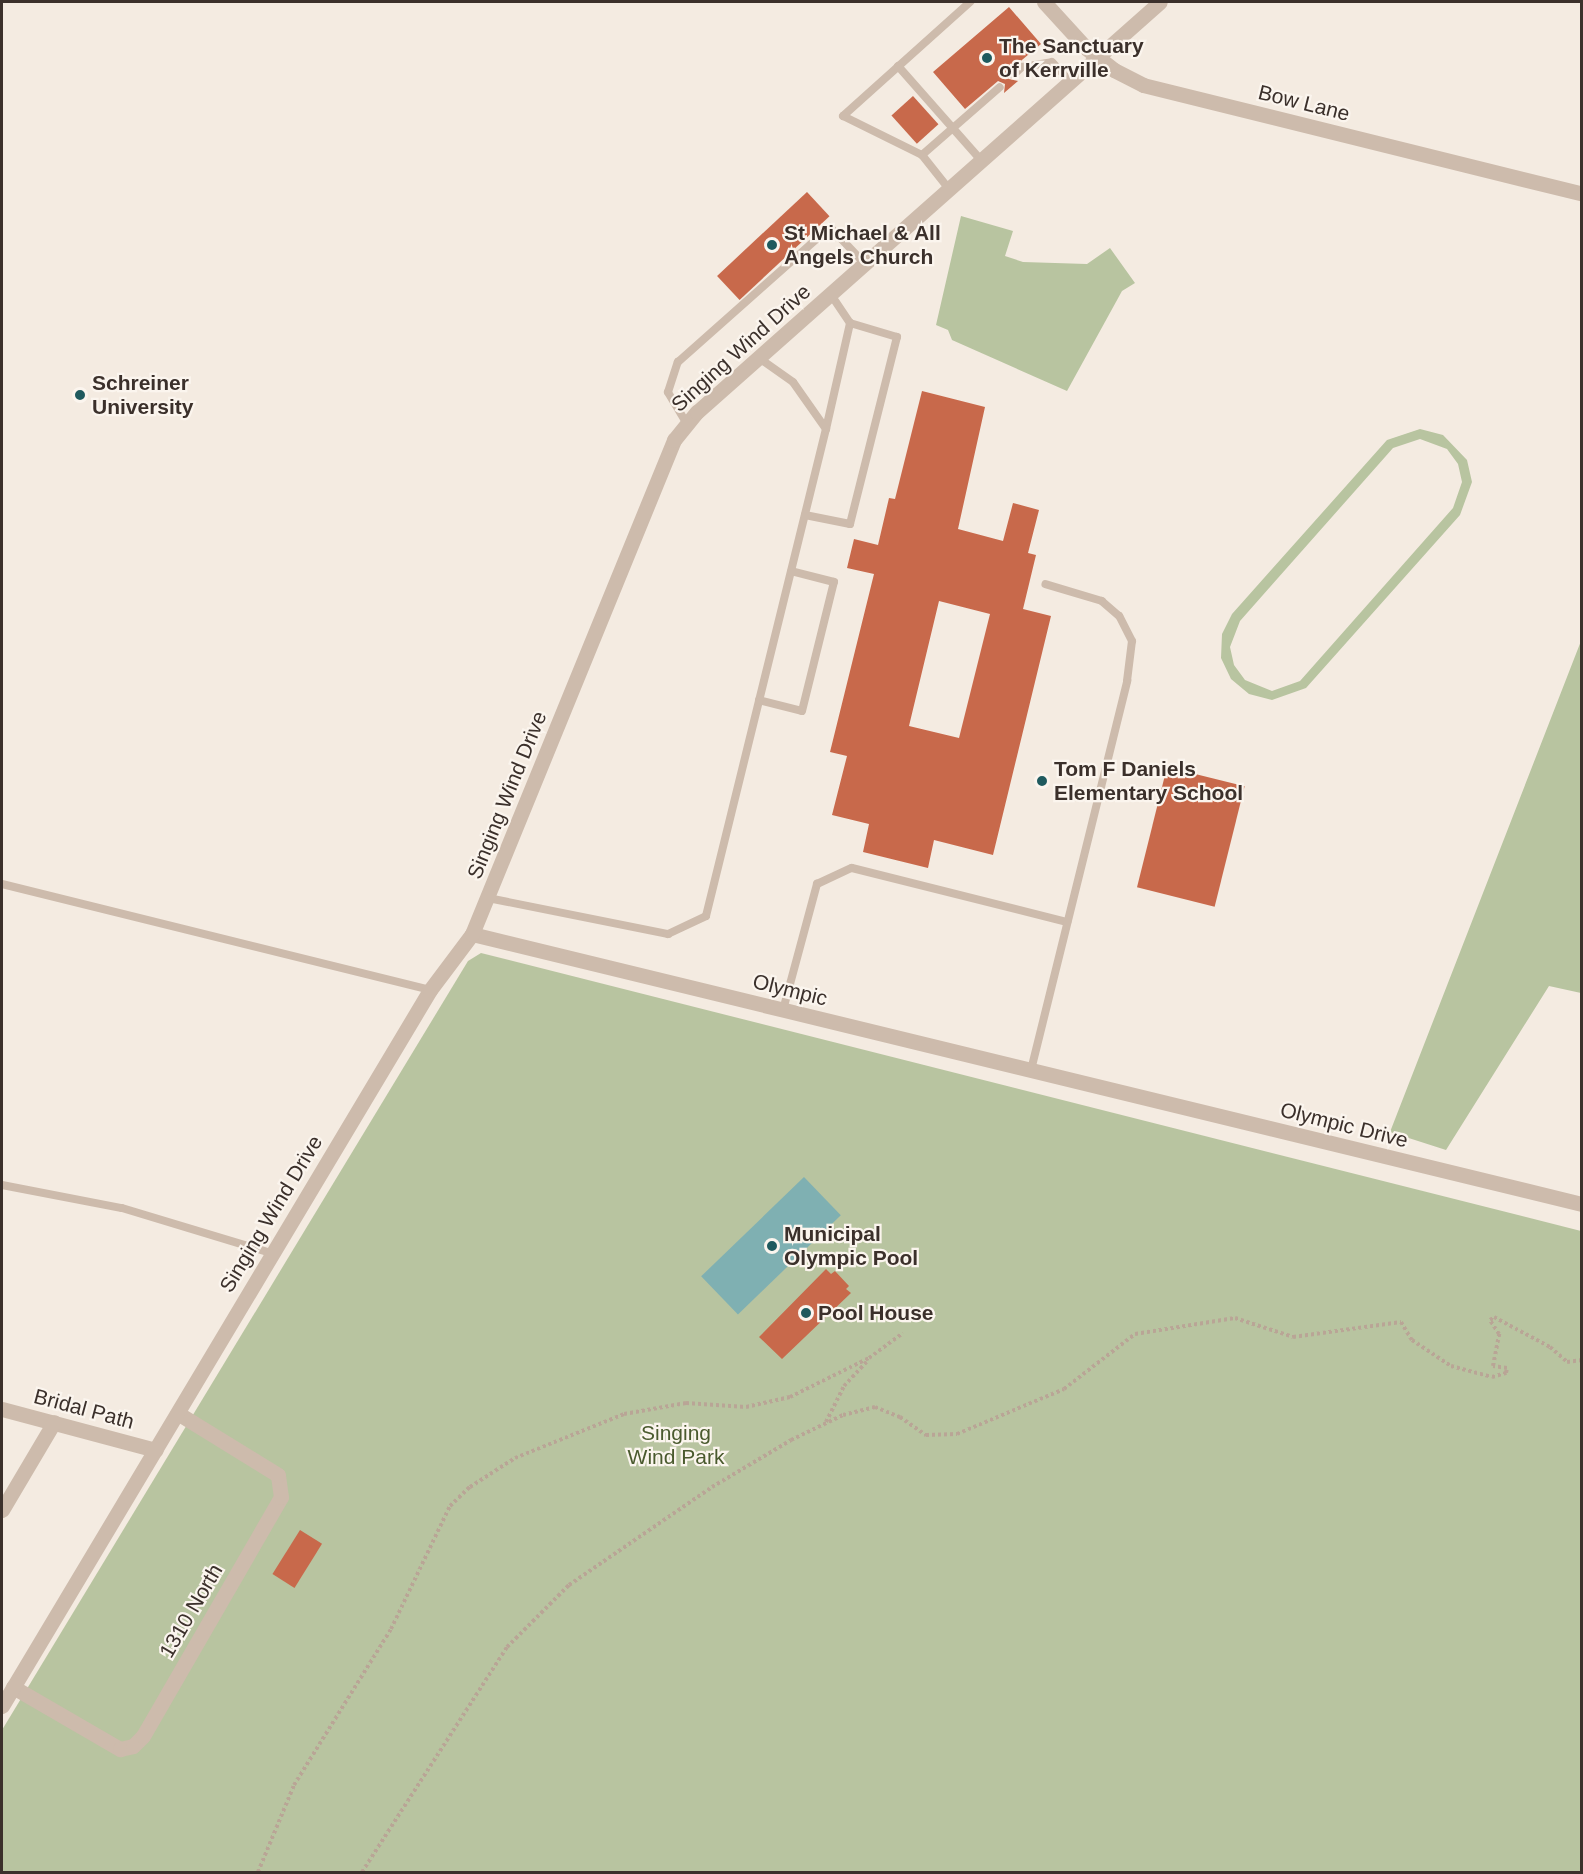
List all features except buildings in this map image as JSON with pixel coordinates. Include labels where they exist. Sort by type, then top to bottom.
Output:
[{"type":"street","name":"Bow Lane","points":[[1044,2],[1098,57],[1143,85],[1581,194]]},
{"type":"street","name":"Singing Wind Drive","points":[[2,1706],[179,1414],[271,1253],[430,990],[472,934],[674,440],[687,424],[759,358],[1160,2]]},
{"type":"street","name":"Olympic","points":[[472,934],[1098,1086]]},
{"type":"street","name":"Olympic Drive","points":[[1098,1086],[1581,1204]]},
{"type":"street","name":"Bridal Path","points":[[2,1409],[156,1450]]},
{"type":"street","name":"1310 North","points":[[13,1687],[120,1749],[133,1746],[143,1736],[281,1497],[278,1475],[179,1414]]},
{"type":"street","points":[[2,1510],[54,1422]]},
{"type":"lane","points":[[949,189],[922,155],[843,116],[970,2]]},
{"type":"lane","points":[[1013,75],[1022,67],[1052,62],[1070,81]]},
{"type":"lane","points":[[898,66],[981,160]]},
{"type":"lane","points":[[922,155],[1000,87]]},
{"type":"lane","points":[[687,424],[668,393],[678,362],[830,227],[865,264]]},
{"type":"lane","points":[[805,515],[850,524],[897,337],[850,323],[831,294]]},
{"type":"lane","points":[[488,898],[668,934],[705,916],[805,515],[850,323]]},
{"type":"lane","points":[[759,358],[793,382],[826,429]]},
{"type":"lane","points":[[759,700],[802,711],[834,582],[791,571]]},
{"type":"lane","points":[[1030,1070],[1127,681],[1132,641],[1119,616],[1102,601],[1045,584]]},
{"type":"lane","points":[[783,1010],[817,884],[852,868],[1067,922]]},
{"type":"lane","points":[[2,884],[430,990]]},
{"type":"lane","points":[[2,1185],[122,1208],[271,1253]]},
{"type":"path","points":[[362,1872],[507,1647],[569,1585],[712,1487],[826,1423],[875,1407],[900,1417],[927,1436],[957,1434],[1064,1389],[1135,1334],[1235,1318],[1293,1337],[1401,1322],[1412,1340],[1451,1366],[1492,1377],[1506,1373],[1507,1368],[1493,1366],[1499,1334],[1490,1320],[1494,1317],[1550,1347],[1567,1362],[1581,1360]]},
{"type":"path","points":[[258,1872],[294,1785],[391,1629],[450,1506],[470,1487],[515,1458],[624,1414],[686,1403],[746,1407],[770,1404],[869,1358],[903,1333]]},
{"type":"path","points":[[826,1423],[844,1386],[869,1358]]},
{"type":"green space","points":[[961,216],[1013,231],[1005,256],[1023,262],[1087,264],[1110,248],[1135,283],[1122,291],[1067,391],[952,340],[948,330],[936,325]]},
{"type":"green space","points":[[1420,429],[1443,435],[1467,460],[1472,482],[1460,515],[1306,688],[1272,700],[1249,694],[1231,679],[1221,658],[1222,634],[1232,614],[1387,440]],"holes":[[[1420,439],[1447,449],[1458,464],[1462,482],[1453,508],[1300,681],[1272,691],[1245,680],[1234,665],[1230,647],[1240,621],[1393,448]]]},
{"type":"green space","points":[[1581,641],[1581,993],[1549,986],[1446,1150],[1390,1132]]},
{"type":"green space","name":"Singing Wind Park","points":[[481,953],[1581,1231],[1581,1872],[2,1872],[2,1730],[468,961]]},
{"type":"water","name":"Municipal Olympic Pool","points":[[804,1177],[841,1215],[738,1314],[701,1276]]},
{"type":"place","name":"The Sanctuary of Kerrville","points":[[987,58]]},
{"type":"place","name":"St Michael & All Angels Church","points":[[772,245]]},
{"type":"place","name":"Schreiner University","points":[[80,395]]},
{"type":"place","name":"Tom F Daniels Elementary School","points":[[1042,781]]},
{"type":"place","name":"Municipal Olympic Pool","points":[[772,1246]]},
{"type":"place","name":"Pool House","points":[[806,1313]]}]
